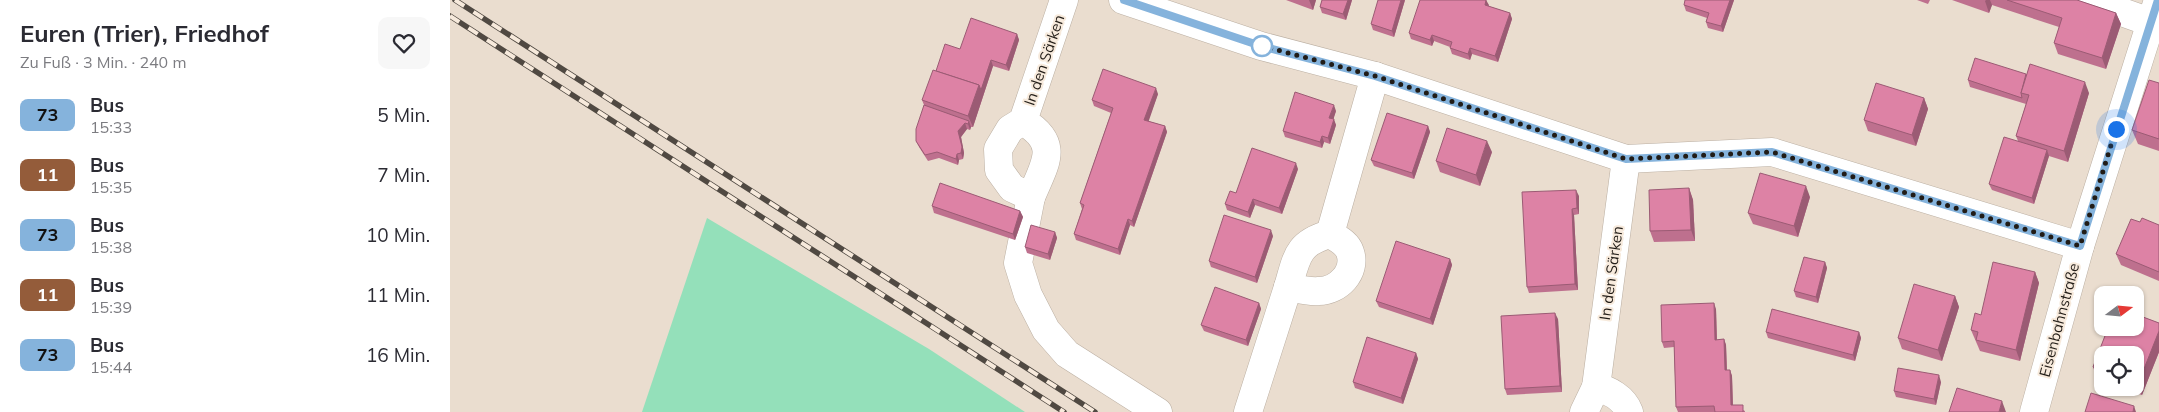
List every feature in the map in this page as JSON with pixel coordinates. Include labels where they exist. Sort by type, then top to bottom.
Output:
[{"type":"street","name":"In den Särken","points":[[1023,121],[1039,130],[1047,144],[1045,164],[1031,198],[1012,188],[999,170],[998,149],[1010,129],[1023,121],[1064,0]]},
{"type":"street","points":[[1124,0],[1261,46],[1375,76],[1626,159],[1772,152],[2080,246]]},
{"type":"street","points":[[2088,0],[2154,11]]},
{"type":"street","name":"Eisenbahnstraße","points":[[2034,412],[2080,246],[2149,58],[2154,11]]},
{"type":"street","points":[[1330,234],[1375,76]]},
{"type":"street","name":"In den Särken","points":[[1584,412],[1596,387],[1626,159]]},
{"type":"street","points":[[1031,198],[1018,263],[1028,295],[1046,330],[1067,354],[1158,412]]},
{"type":"street","points":[[1248,412],[1298,254],[1308,243],[1330,234]]},
{"type":"street","points":[[1288,287],[1320,291],[1343,282],[1350,268],[1350,252],[1343,241],[1330,234]]},
{"type":"street","points":[[1596,387],[1610,390],[1628,408],[1629,412]]},
{"type":"green space","points":[[707,218],[929,349],[1025,412],[642,412]]},
{"type":"building","points":[[1322,0],[1348,0],[1343,14],[1320,7]]},
{"type":"building","points":[[1378,0],[1401,0],[1392,31],[1371,24]]},
{"type":"building","points":[[1420,0],[1486,0],[1485,5],[1510,13],[1495,56],[1470,48],[1468,54],[1450,48],[1452,42],[1432,35],[1430,40],[1409,33]]},
{"type":"building","points":[[1685,0],[1730,0],[1721,26],[1706,22],[1709,13],[1684,5]]},
{"type":"building","points":[[2007,0],[2077,0],[2116,13],[2102,58],[2054,43],[2062,18]]},
{"type":"building","points":[[971,18],[1017,34],[1006,65],[991,60],[981,90],[979,85],[936,71],[945,44],[960,49]]},
{"type":"building","points":[[1975,58],[2026,74],[2021,93],[2022,98],[1968,80]]},
{"type":"building","points":[[2030,64],[2085,82],[2064,151],[2016,136],[2029,95],[2021,93]]},
{"type":"building","points":[[1103,69],[1156,88],[1144,120],[1165,126],[1132,221],[1128,219],[1118,249],[1074,234],[1084,205],[1080,203],[1113,108],[1092,100]]},
{"type":"building","points":[[933,70],[979,85],[968,116],[922,100]]},
{"type":"building","points":[[2149,80],[2159,83],[2159,139],[2132,130]]},
{"type":"building","points":[[1876,83],[1924,98],[1912,135],[1864,120]]},
{"type":"building","points":[[1295,92],[1334,105],[1329,118],[1334,119],[1328,138],[1322,136],[1320,142],[1283,131]]},
{"type":"building","points":[[924,105],[969,121],[968,124],[965,123],[958,131],[962,147],[961,153],[957,154],[956,159],[937,152],[925,155],[916,141],[916,129]]},
{"type":"building","points":[[1387,113],[1428,126],[1412,173],[1371,160]]},
{"type":"building","points":[[1447,128],[1487,141],[1476,175],[1436,161]]},
{"type":"building","points":[[2004,137],[2047,150],[2032,198],[1989,184]]},
{"type":"building","points":[[1252,148],[1296,163],[1279,208],[1253,199],[1248,212],[1225,204],[1230,191],[1236,193]]},
{"type":"building","points":[[1760,173],[1806,186],[1794,226],[1748,213]]},
{"type":"building","points":[[940,183],[1020,211],[1013,234],[932,206]]},
{"type":"building","points":[[1689,188],[1691,230],[1650,231],[1649,190]]},
{"type":"building","points":[[1576,190],[1577,208],[1572,209],[1575,284],[1527,287],[1522,192]]},
{"type":"building","points":[[1224,215],[1271,230],[1255,277],[1209,261]]},
{"type":"building","points":[[2142,218],[2159,225],[2159,272],[2116,254],[2131,219],[2140,222]]},
{"type":"building","points":[[1031,225],[1055,232],[1048,254],[1025,247]]},
{"type":"building","points":[[1396,241],[1450,259],[1430,319],[1376,301]]},
{"type":"building","points":[[1804,257],[1825,262],[1816,297],[1794,291]]},
{"type":"building","points":[[1993,262],[2035,272],[2016,350],[1976,340],[1978,332],[1971,330],[1975,313],[1981,315]]},
{"type":"building","points":[[1914,284],[1955,296],[1938,350],[1898,338]]},
{"type":"building","points":[[1215,287],[1259,303],[1246,340],[1201,325]]},
{"type":"building","points":[[1714,303],[1715,340],[1724,339],[1725,370],[1730,370],[1731,405],[1743,405],[1743,412],[1715,412],[1714,406],[1676,407],[1674,341],[1662,342],[1661,305]]},
{"type":"building","points":[[1772,309],[1859,332],[1853,355],[1766,332]]},
{"type":"building","points":[[1555,313],[1560,386],[1505,389],[1501,316]]},
{"type":"building","points":[[2144,317],[2159,323],[2159,331],[2144,369],[2144,346],[2101,346],[2105,336],[2144,336]]},
{"type":"building","points":[[1367,337],[1416,353],[1401,398],[1353,382]]},
{"type":"building","points":[[1898,368],[1939,375],[1934,399],[1894,391]]},
{"type":"building","points":[[1957,388],[2002,401],[1999,412],[1949,412]]},
{"type":"building","points":[[2091,393],[2094,396],[2101,396],[2134,406],[2133,412],[2085,412]]},
{"type":"railway","points":[[455,0],[1095,412]]},
{"type":"railway","points":[[450,16],[1064,412]]},
{"type":"bus line","name":"73","points":[[1124,0],[1261,46],[1375,76],[1626,159],[1772,152],[2080,246],[2139,54],[2158,0]]},
{"type":"route","points":[[1262,46],[1375,76],[1626,159],[1772,152],[2080,246],[2116,129]]}]
